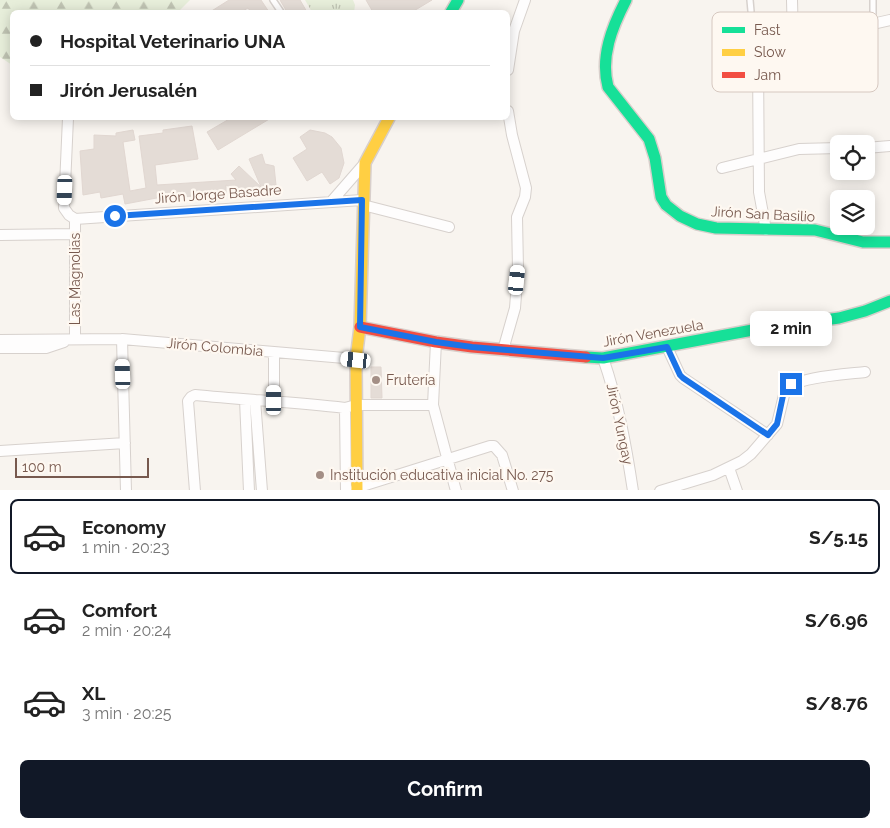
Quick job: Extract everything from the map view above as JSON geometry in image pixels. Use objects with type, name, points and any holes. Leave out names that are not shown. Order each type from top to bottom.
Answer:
[{"type":"street","points":[[510,57],[514,31],[526,0]]},
{"type":"street","name":"Jirón San Basilio","points":[[626,0],[620,10],[608,44],[604,78],[608,87],[650,140],[656,159],[662,200],[671,211],[702,226],[716,228],[815,230],[862,242],[890,242]]},
{"type":"street","points":[[758,92],[759,192],[766,230]]},
{"type":"street","points":[[68,120],[64,208],[69,215],[76,219]]},
{"type":"street","points":[[331,202],[365,163],[388,120]]},
{"type":"street","points":[[503,350],[515,308],[518,269],[517,217],[525,197],[526,188],[510,120]]},
{"type":"street","points":[[875,147],[890,146]]},
{"type":"street","points":[[722,168],[798,149],[830,148]]},
{"type":"street","points":[[365,163],[362,202],[360,327],[350,407],[353,489],[446,458],[494,446],[502,455],[513,490]]},
{"type":"street","name":"Jirón Jorge Basadre","points":[[76,219],[331,202],[362,202],[449,227]]},
{"type":"street","name":"Las Magnolias","points":[[74,339],[76,219]]},
{"type":"street","points":[[0,235],[75,234]]},
{"type":"street","name":"Jirón Venezuela","points":[[360,327],[436,342],[503,350],[603,358],[758,329],[840,318],[890,301]]},
{"type":"street","name":"Jirón Colombia","points":[[0,348],[46,348],[74,339]]},
{"type":"street","points":[[122,339],[126,490]]},
{"type":"street","name":"Jirón Colombia","points":[[0,340],[122,339],[356,360]]},
{"type":"street","points":[[436,342],[433,405],[456,490]]},
{"type":"street","points":[[667,347],[683,378],[768,435]]},
{"type":"street","points":[[274,352],[274,400]]},
{"type":"street","name":"Jirón Yungay","points":[[603,358],[625,436],[633,490]]},
{"type":"street","points":[[660,490],[713,475],[742,461],[751,454],[777,424],[786,387],[817,379],[865,372]]},
{"type":"street","points":[[195,490],[188,400],[195,395],[350,407],[433,405]]},
{"type":"street","points":[[249,490],[250,400]]},
{"type":"street","points":[[250,400],[262,490]]},
{"type":"street","points":[[0,451],[125,443]]},
{"type":"street","points":[[729,468],[737,490]]},
{"type":"lane","points":[[750,0],[751,11]]},
{"type":"green space","points":[[0,0],[190,0],[180,10],[10,10],[10,64],[0,57]]},
{"type":"green space","points":[[305,0],[353,0],[355,5],[354,10],[311,10]]},
{"type":"building","points":[[229,0],[261,0],[268,10],[250,10],[248,8],[244,10],[213,10]]},
{"type":"building","points":[[280,0],[300,0],[306,10],[286,10]]},
{"type":"building","points":[[366,0],[432,0],[415,10],[372,10]]},
{"type":"building","points":[[228,120],[268,120],[218,150],[207,132]]},
{"type":"building","points":[[192,126],[198,159],[155,165],[157,185],[236,180],[231,174],[239,166],[261,187],[253,192],[250,198],[226,185],[226,194],[162,197],[125,204],[123,194],[101,198],[100,192],[83,195],[80,151],[94,149],[94,135],[116,136],[116,133],[133,130],[135,140],[123,142],[130,191],[146,188],[139,136],[163,133],[163,130]]},
{"type":"building","points":[[310,130],[325,133],[332,137],[341,148],[344,163],[339,178],[330,184],[322,172],[307,181],[293,158],[307,149],[300,137]]},
{"type":"building","points":[[262,154],[265,164],[274,166],[276,185],[261,187],[249,159]]},
{"type":"building","name":"Frutería","points":[[371,367],[381,367],[382,398],[371,398]]},
{"type":"traffic: fast","points":[[452,10],[458,0]]},
{"type":"traffic: fast","points":[[626,0],[612,31],[606,53],[605,65],[608,87],[649,139],[655,158],[661,197],[666,205],[680,216],[697,224],[716,228],[815,230],[863,242],[890,242]]},
{"type":"traffic: fast","points":[[586,357],[603,358],[758,329],[839,318],[865,311],[890,301]]},
{"type":"traffic: slow","points":[[357,490],[356,359],[360,327],[365,163],[388,120]]},
{"type":"traffic: jam","points":[[360,327],[472,347],[586,357]]},
{"type":"place","name":"Frutería","points":[[376,380]]},
{"type":"place","name":"Institución educativa inicial No. 275","points":[[320,475]]},
{"type":"route","points":[[115,216],[362,200],[360,327],[472,347],[603,358],[667,347],[683,378],[768,435],[777,424],[784,391],[791,384]]}]
